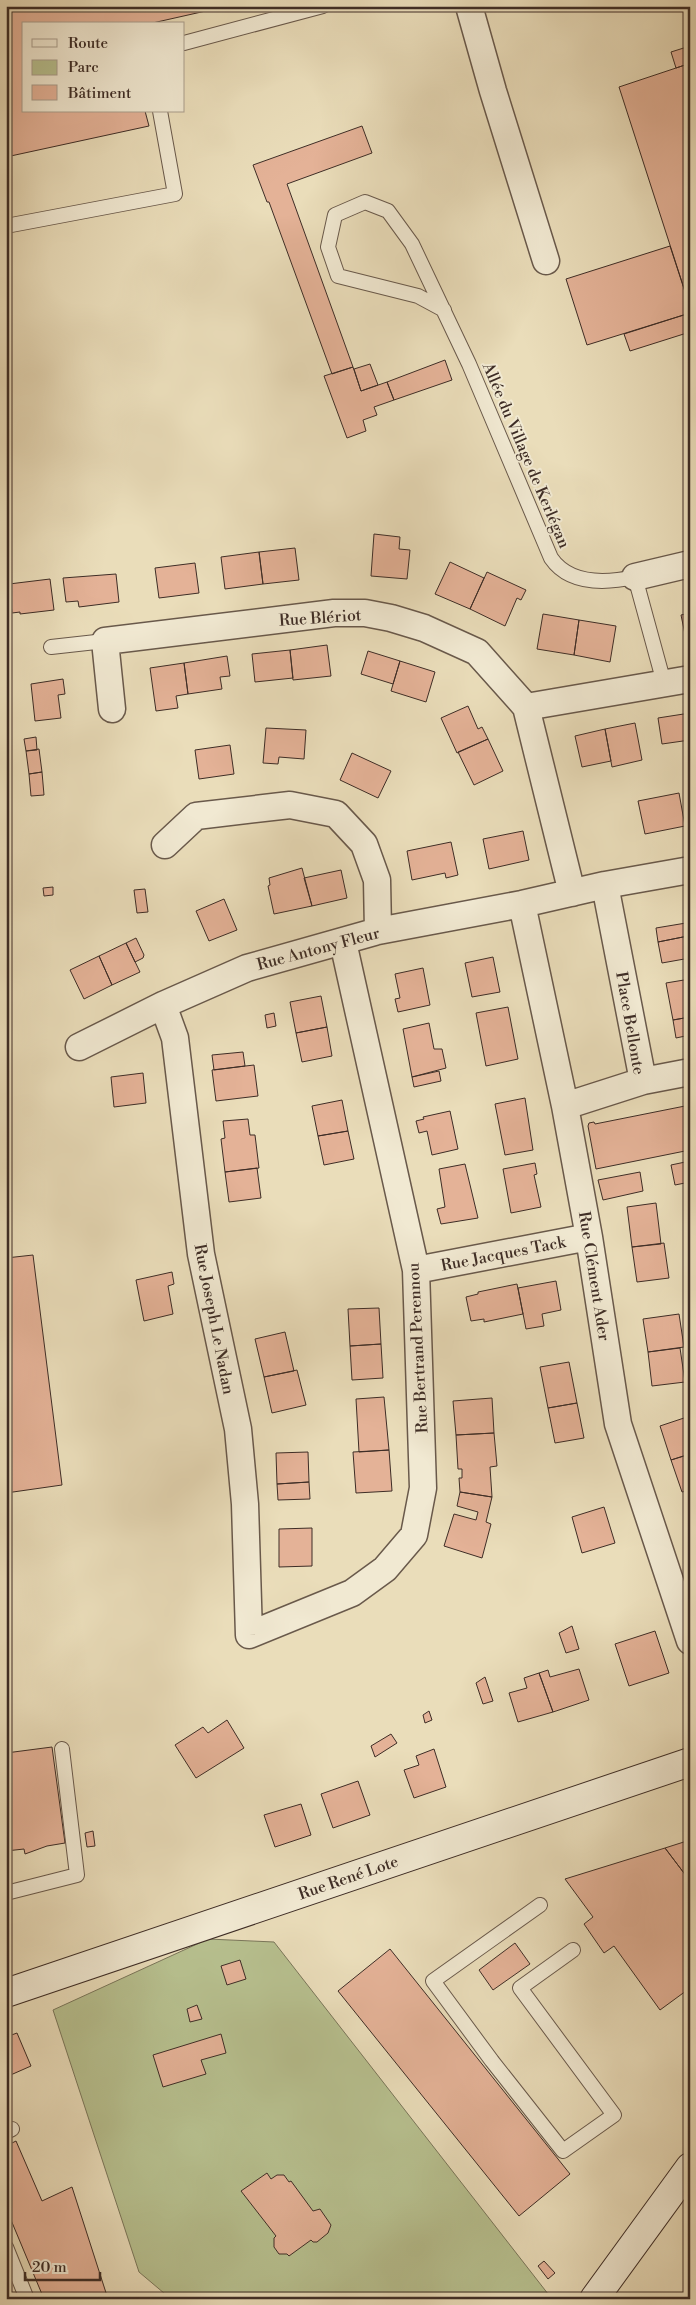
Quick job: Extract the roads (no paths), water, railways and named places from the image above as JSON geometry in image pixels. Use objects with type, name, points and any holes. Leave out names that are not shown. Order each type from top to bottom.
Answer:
[{"type":"main road","name":"Rue René Lote","points":[[6,1993],[690,1762]]},
{"type":"main road","points":[[594,2299],[687,2177]]},
{"type":"street","points":[[469,6],[493,92],[546,261]]},
{"type":"street","points":[[635,576],[690,564]]},
{"type":"street","name":"Rue Blériot","points":[[105,641],[334,613],[365,613],[391,618],[424,628],[477,652],[526,707]]},
{"type":"street","points":[[105,641],[112,709]]},
{"type":"street","points":[[572,893],[526,707],[690,679]]},
{"type":"street","points":[[165,845],[196,816],[290,805],[336,814],[364,844],[377,880],[378,931]]},
{"type":"street","name":"Rue Antony Fleur","points":[[79,1047],[163,1005],[247,968],[378,931],[522,904],[605,885],[690,870]]},
{"type":"street","name":"Place Bellonte","points":[[565,1106],[643,1081],[605,885]]},
{"type":"street","name":"Rue Clément Ader","points":[[522,904],[565,1106],[589,1237],[618,1424],[690,1641]]},
{"type":"street","name":"Rue Bertrand Perennou","points":[[249,1634],[352,1593],[385,1569],[414,1535],[422,1488],[416,1270],[343,942]]},
{"type":"street","name":"Rue Joseph Le Nadan","points":[[163,1005],[175,1038],[201,1254],[238,1429],[246,1504],[249,1634]]},
{"type":"street","points":[[643,1081],[690,1072]]},
{"type":"street","name":"Rue Jacques Tack","points":[[416,1270],[589,1237]]},
{"type":"lane","points":[[185,43],[323,6]]},
{"type":"lane","points":[[6,226],[175,194],[160,112]]},
{"type":"lane","name":"Allée du Village de Kerlégan","points":[[444,310],[418,296],[338,276],[328,247],[335,215],[365,202],[388,211],[412,244],[444,310],[473,372],[551,558],[556,565],[580,578],[610,582],[635,576]]},
{"type":"lane","points":[[635,576],[664,683]]},
{"type":"lane","points":[[51,647],[105,641]]},
{"type":"lane","points":[[6,1893],[77,1875],[62,1749]]},
{"type":"lane","points":[[540,1905],[433,1981],[492,2061],[563,2151],[614,2115],[520,1988],[573,1950]]},
{"type":"lane","points":[[6,2246],[27,2299]]}]
